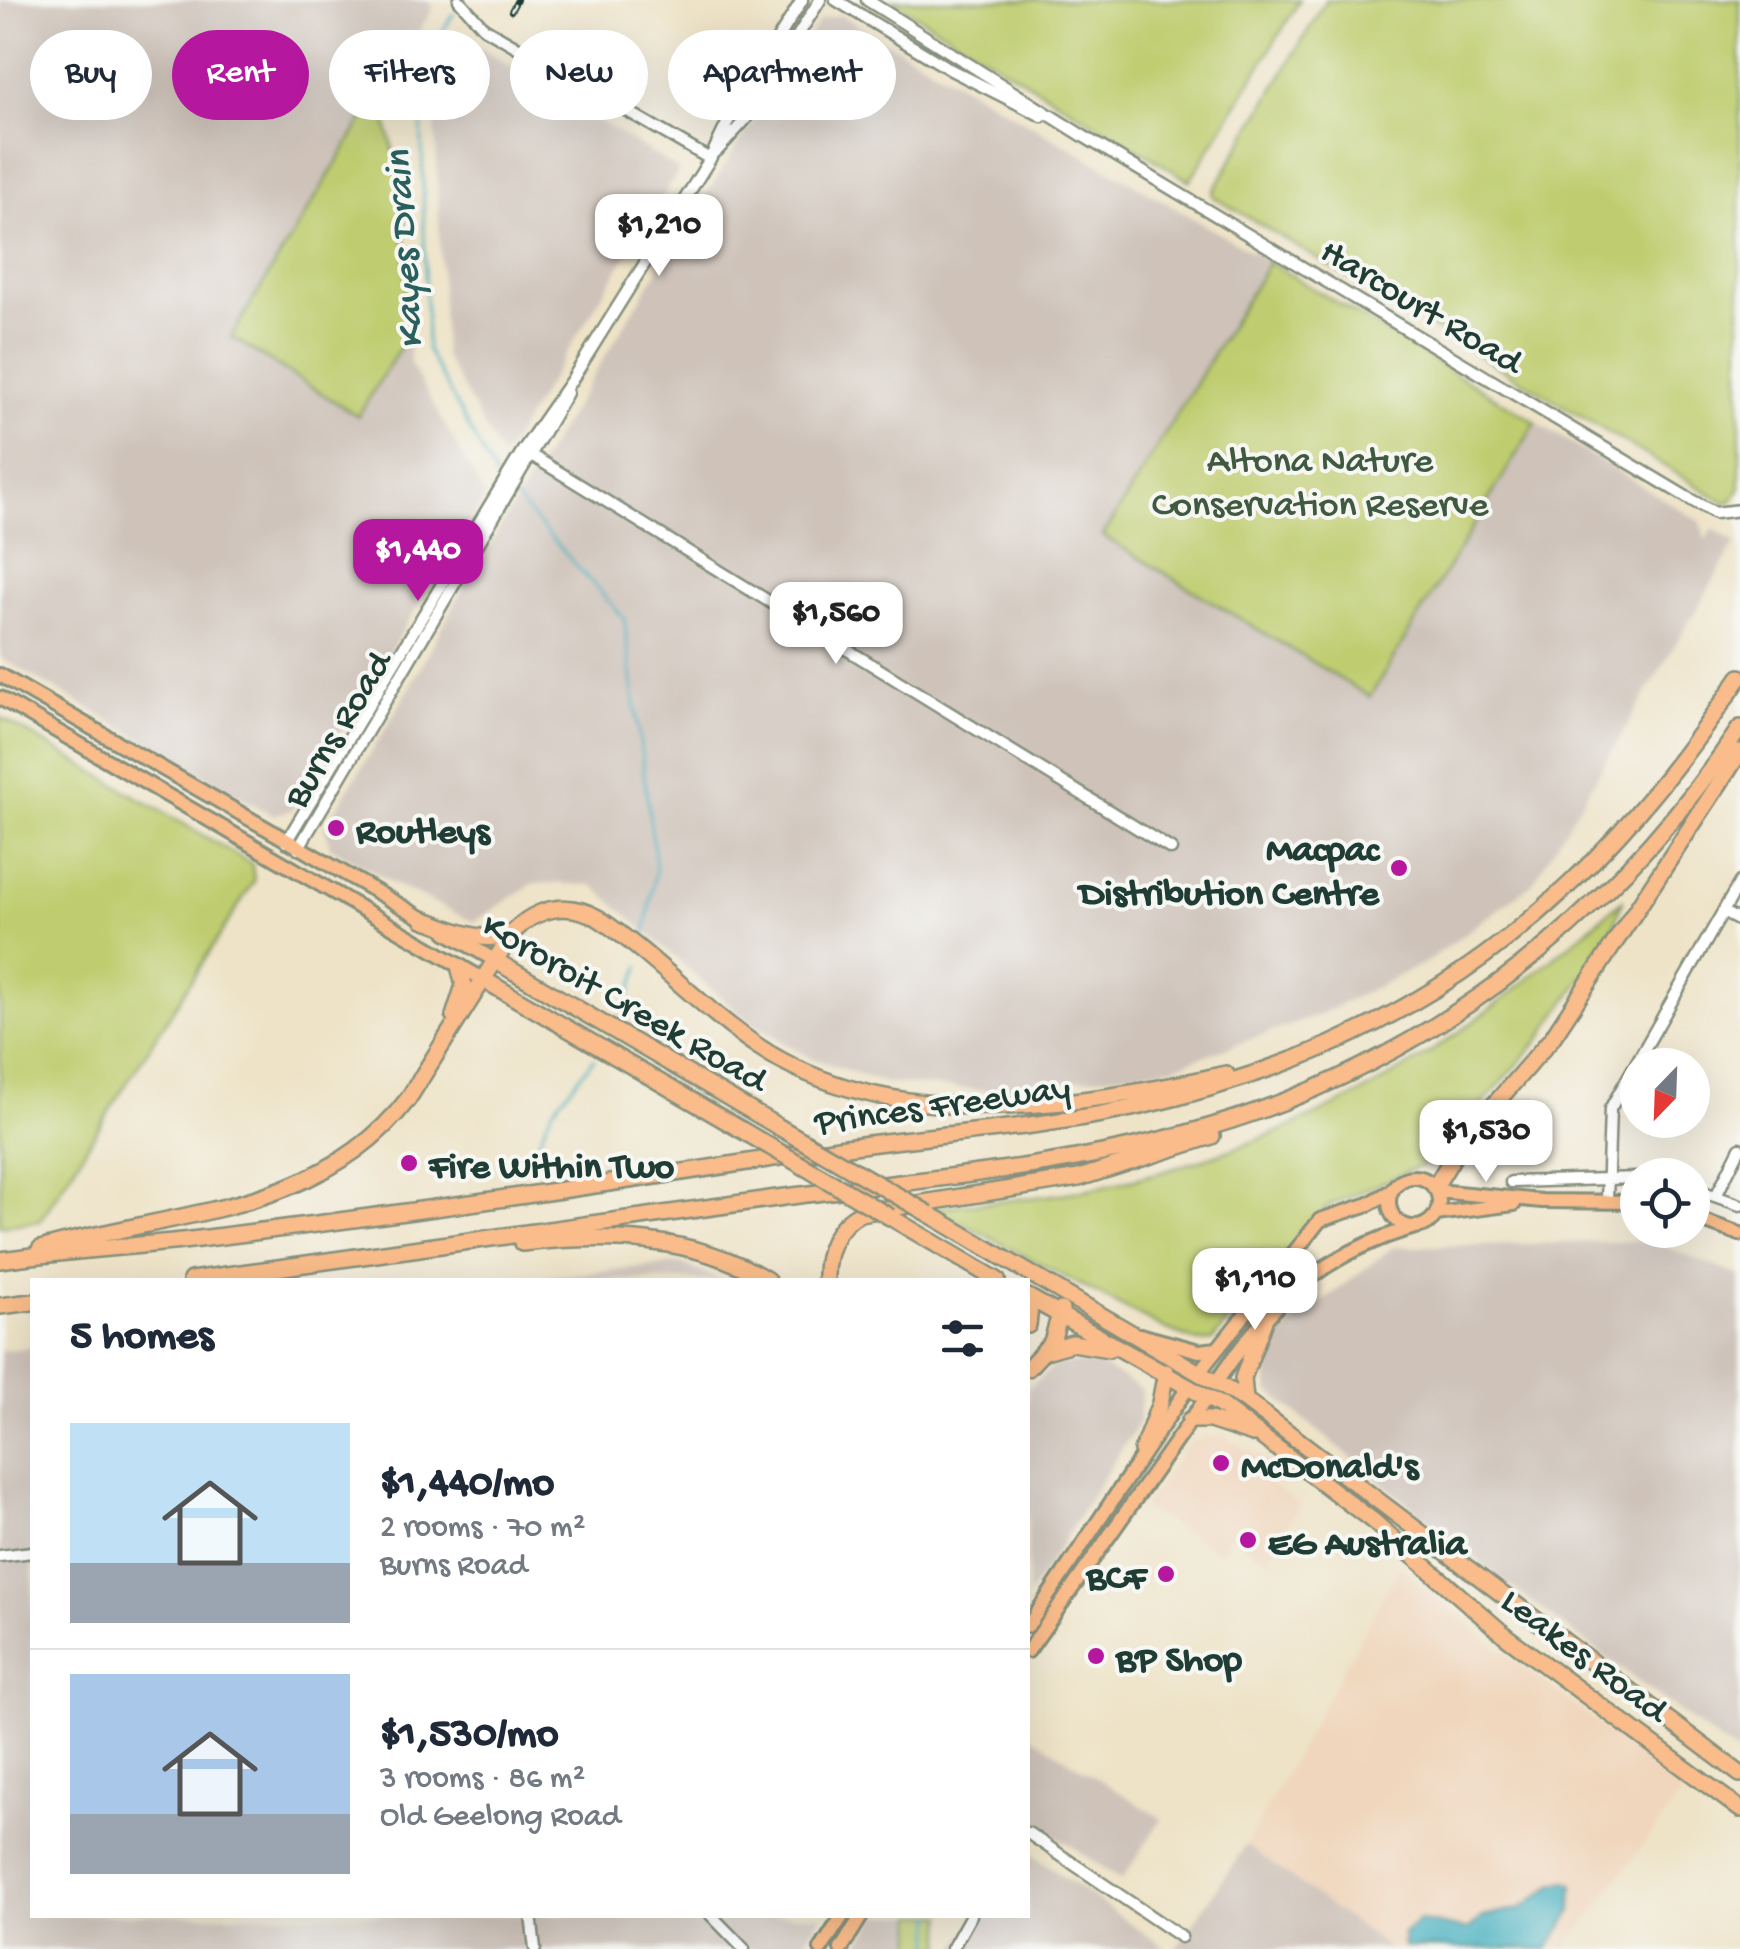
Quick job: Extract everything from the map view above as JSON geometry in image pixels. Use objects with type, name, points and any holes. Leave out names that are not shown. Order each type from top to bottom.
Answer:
[{"type":"highway","name":"Princes Freeway","points":[[6,1259],[210,1237],[1118,1110],[1204,1090],[1312,1052],[1394,1014],[1452,979],[1560,896],[1655,797],[1740,677]]},
{"type":"highway","name":"Princes Freeway","points":[[207,1278],[1098,1154],[1229,1122],[1377,1060],[1472,1003],[1580,918],[1664,831],[1740,728]]},
{"type":"highway","points":[[1436,1189],[1462,1142],[1552,1038],[1740,752]]},
{"type":"highway","points":[[6,1259],[71,1240],[231,1206],[320,1174],[394,1118],[443,1048],[514,932],[530,917],[552,909],[588,912],[762,1049],[815,1077],[896,1101],[976,1106],[1122,1092],[1203,1079],[1312,1052]]},
{"type":"highway","points":[[423,919],[478,936],[501,938],[514,932]]},
{"type":"highway","name":"Kororoit Creek Road","points":[[496,961],[1218,1382]]},
{"type":"highway","points":[[443,1048],[464,985],[459,966]]},
{"type":"highway","name":"Kororoit Creek Road","points":[[486,981],[994,1278]]},
{"type":"highway","points":[[826,1278],[834,1240],[860,1213],[1062,1181],[1124,1166],[1248,1121],[1377,1060]]},
{"type":"highway","points":[[211,1278],[533,1242],[626,1239],[694,1248],[762,1278]]},
{"type":"highway","points":[[1024,1271],[1055,1299],[1061,1316],[1046,1350],[1030,1366]]},
{"type":"highway","points":[[1030,1299],[1207,1397],[1218,1382]]},
{"type":"highway","points":[[0,1306],[30,1302]]},
{"type":"highway","points":[[1245,1400],[1243,1378],[1264,1321]]},
{"type":"highway","points":[[1046,1350],[1078,1343],[1132,1355]]},
{"type":"highway","points":[[1189,1386],[1200,1371]]},
{"type":"highway","points":[[1142,1451],[1166,1372]]},
{"type":"highway","name":"Leakes Road","points":[[1218,1382],[1740,1774]]},
{"type":"highway","name":"Leakes Road","points":[[1207,1397],[1373,1521],[1508,1637],[1740,1808]]},
{"type":"highway","points":[[1190,1420],[1210,1420],[1266,1438]]},
{"type":"main road","name":"Kororoit Creek Road","points":[[0,675],[496,961]]},
{"type":"main road","points":[[14,707],[24,690]]},
{"type":"main road","name":"Kororoit Creek Road","points":[[0,698],[486,981]]},
{"type":"main road","points":[[281,862],[292,845]]},
{"type":"main road","points":[[1200,1371],[1320,1220],[1370,1204],[1410,1176],[1426,1179],[1436,1189],[1542,1201],[1620,1201]]},
{"type":"main road","points":[[1436,1189],[1436,1214]]},
{"type":"main road","points":[[1390,1192],[1393,1216],[1415,1227]]},
{"type":"main road","points":[[1218,1382],[1264,1321],[1325,1264],[1358,1245],[1415,1227],[1436,1214],[1542,1201]]},
{"type":"main road","points":[[1710,1223],[1740,1234]]},
{"type":"main road","points":[[1137,1334],[1199,1351],[1216,1349]]},
{"type":"main road","points":[[1030,1623],[1189,1386]]},
{"type":"main road","points":[[1030,1648],[1207,1397]]},
{"type":"main road","points":[[821,1949],[841,1918]]},
{"type":"main road","points":[[840,1949],[860,1918]]},
{"type":"street","points":[[459,0],[484,28],[710,159]]},
{"type":"street","name":"Burns Road","points":[[292,845],[321,784],[710,159],[732,113],[802,0]]},
{"type":"street","name":"Burns Road","points":[[710,159],[745,120],[820,0]]},
{"type":"street","name":"Harcourt Road","points":[[836,0],[951,70],[1083,136]]},
{"type":"street","name":"Harcourt Road","points":[[866,0],[1083,136],[1693,501],[1715,513],[1737,512]]},
{"type":"street","points":[[527,453],[1171,849]]},
{"type":"street","name":"Burns Road","points":[[292,845],[330,796],[422,627]]},
{"type":"street","points":[[321,784],[330,796]]},
{"type":"street","points":[[1607,1201],[1610,1110],[1740,882]]},
{"type":"street","points":[[1723,912],[1740,921]]},
{"type":"street","points":[[1716,1196],[1740,1148]]},
{"type":"street","points":[[1512,1182],[1620,1178]]},
{"type":"street","points":[[1710,1194],[1740,1206]]},
{"type":"street","points":[[0,1556],[30,1552]]},
{"type":"street","points":[[1030,1834],[1181,1937]]},
{"type":"street","points":[[532,1918],[535,1949]]},
{"type":"street","points":[[714,1918],[744,1949]]},
{"type":"street","points":[[952,1949],[969,1918]]},
{"type":"shaded area","points":[[0,0],[427,0],[433,8],[419,30],[329,30],[329,120],[364,120],[231,337],[358,416],[409,333],[410,363],[485,497],[292,810],[272,815],[0,657]]},
{"type":"shaded area","points":[[840,15],[866,30],[813,30],[820,20]]},
{"type":"shaded area","points":[[896,47],[1269,262],[1104,536],[1369,697],[1536,422],[1701,522],[1705,540],[1713,529],[1736,543],[1532,884],[1425,963],[1319,1015],[1172,1067],[994,1091],[886,1083],[811,1058],[748,1021],[593,885],[534,883],[474,922],[398,886],[330,847],[325,827],[397,710],[464,587],[674,244],[755,120],[896,120]]},
{"type":"shaded area","points":[[490,54],[510,66],[510,120],[597,120],[679,170],[502,458],[444,355],[435,120],[490,120]]},
{"type":"shaded area","points":[[1620,1242],[1620,1248],[1669,1248],[1740,1276],[1740,1757],[1502,1580],[1269,1391],[1263,1348],[1393,1247]]},
{"type":"shaded area","points":[[682,1263],[714,1278],[536,1278]]},
{"type":"shaded area","points":[[30,1347],[30,1918],[820,1918],[800,1949],[0,1949],[0,1351]]},
{"type":"shaded area","points":[[1096,1362],[1142,1390],[1139,1422],[1030,1593],[1030,1386],[1057,1364]]},
{"type":"shaded area","points":[[1226,1437],[1272,1464],[1264,1479],[1300,1504],[1268,1560],[1230,1536],[1220,1552],[1143,1507],[1189,1443]]},
{"type":"shaded area","points":[[1400,1566],[1485,1638],[1685,1789],[1565,1949],[1389,1949],[1246,1845]]},
{"type":"shaded area","points":[[1030,1735],[1162,1819],[1121,1880],[1030,1818]]},
{"type":"shaded area","points":[[1246,1845],[1389,1949],[1176,1949]]},
{"type":"shaded area","points":[[1030,1853],[1167,1949],[955,1949],[976,1918],[1030,1918]]},
{"type":"shaded area","points":[[876,1918],[915,1918],[913,1949],[856,1949]]},
{"type":"green space","points":[[891,0],[1300,0],[1190,181]]},
{"type":"green space","points":[[1326,0],[1740,0],[1740,487],[1732,501],[1726,503],[1214,197],[1213,192]]},
{"type":"green space","points":[[363,120],[386,120],[403,189],[409,333],[358,416],[231,337]]},
{"type":"green space","name":"Altona Nature Conservation Reserve","points":[[1269,262],[1536,422],[1370,697],[1103,536]]},
{"type":"green space","points":[[0,717],[252,864],[254,881],[40,1221],[0,1226]]},
{"type":"green space","points":[[1622,901],[1610,937],[1540,1039],[1432,1161],[1328,1206],[1212,1341],[1198,1342],[1167,1330],[933,1208],[1047,1196],[1123,1182],[1198,1161],[1309,1119],[1378,1084],[1443,1044]]},
{"type":"green space","points":[[915,1918],[944,1918],[942,1949],[913,1949]]},
{"type":"water","points":[[1555,1884],[1573,1884],[1572,1911],[1548,1949],[1404,1947],[1403,1934],[1419,1920],[1468,1930],[1482,1917],[1520,1909]]},
{"type":"waterway","name":"Kayes Drain","points":[[454,13],[420,67],[427,350],[496,478]]},
{"type":"waterway","name":"Kayes Drain","points":[[513,496],[624,618],[656,867],[644,942]]},
{"type":"waterway","name":"Kayes Drain","points":[[622,1014],[640,966]]},
{"type":"waterway","name":"Kayes Drain","points":[[533,1154],[552,1110],[594,1059]]},
{"type":"waterway","name":"Kayes Drain","points":[[931,1949],[934,1918]]},
{"type":"railway","points":[[511,11],[517,0]]},
{"type":"place","name":"Routleys","points":[[336,828]]},
{"type":"place","name":"Macpac Distribution Centre","points":[[1399,868]]},
{"type":"place","name":"Fire Within Two","points":[[409,1163]]},
{"type":"place","name":"McDonald's","points":[[1221,1463]]},
{"type":"place","name":"EG Australia","points":[[1248,1540]]},
{"type":"place","name":"BCF","points":[[1166,1574]]},
{"type":"place","name":"BP Shop","points":[[1096,1656]]}]
